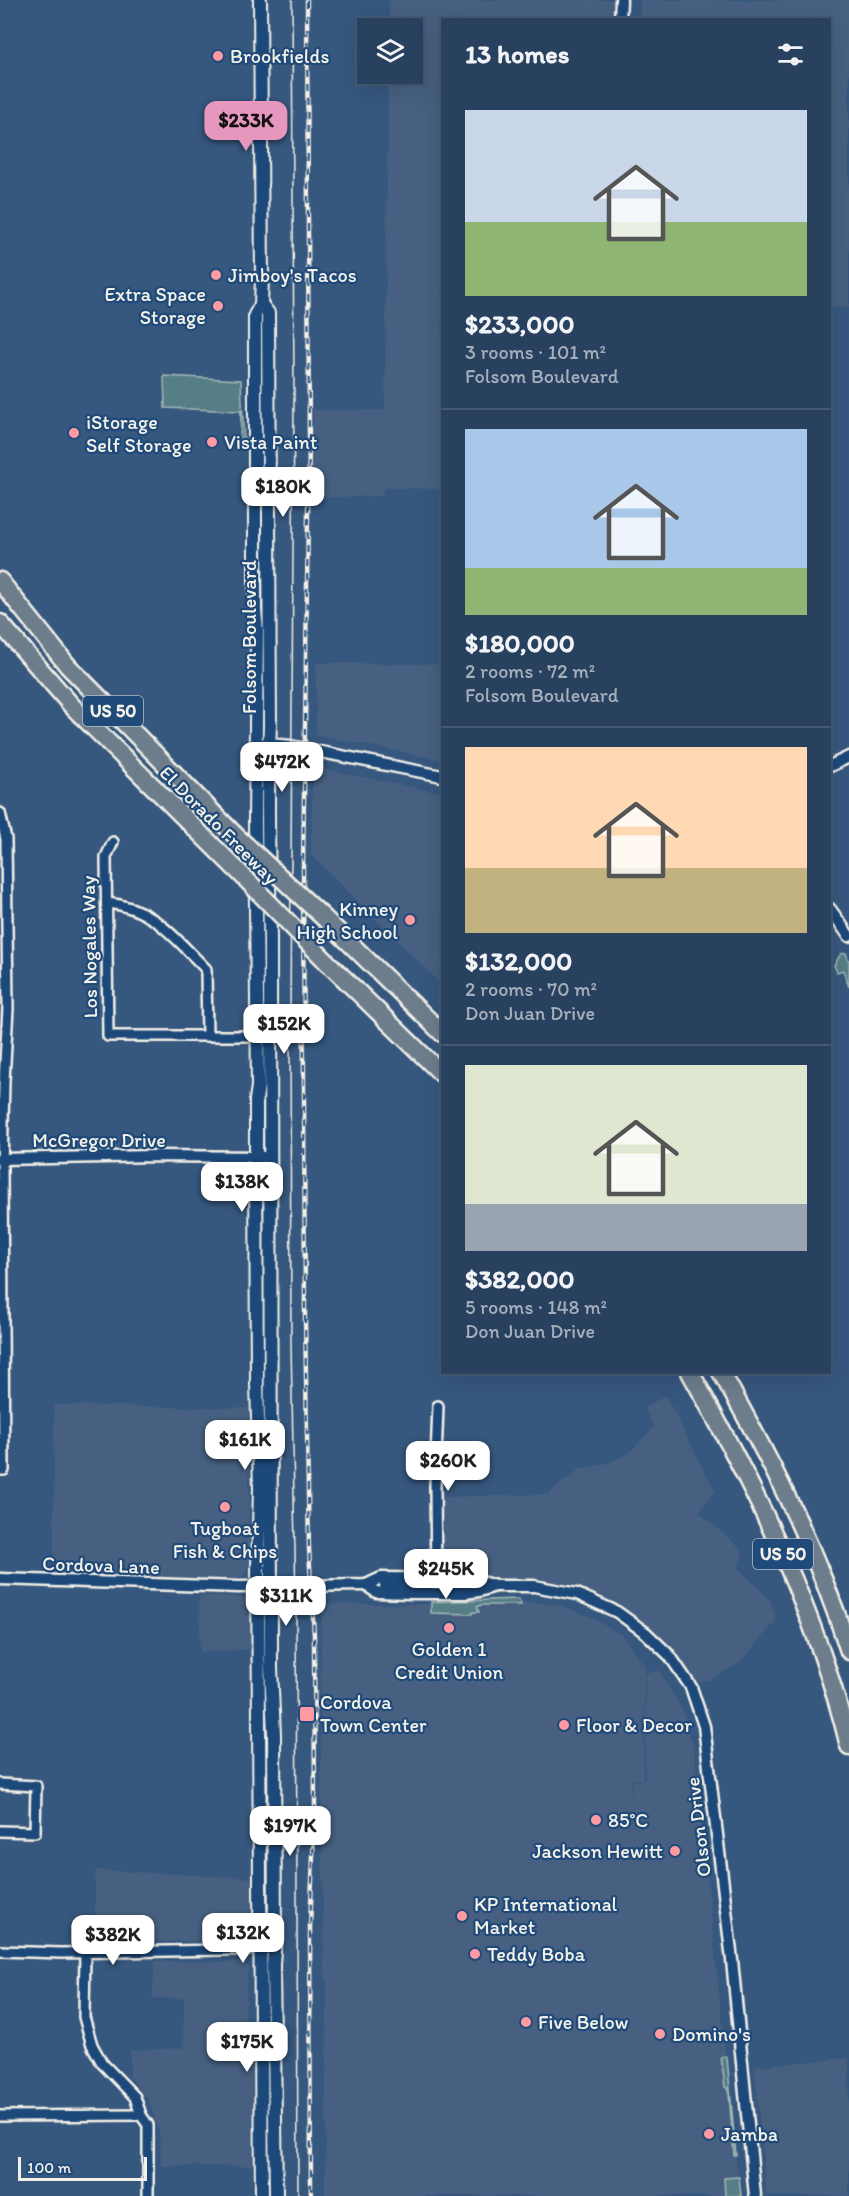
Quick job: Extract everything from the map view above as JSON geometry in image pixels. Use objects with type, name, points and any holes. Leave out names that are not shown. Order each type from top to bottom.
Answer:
[{"type":"highway","name":"El Dorado Freeway","points":[[0,581],[68,666],[233,832],[441,1032]]},
{"type":"highway","name":"El Dorado Freeway","points":[[0,623],[72,706],[441,1073]]},
{"type":"highway","name":"US 50","points":[[691,1374],[737,1456],[778,1542],[814,1630],[849,1746]]},
{"type":"highway","name":"US 50","points":[[722,1374],[762,1445],[805,1534],[849,1651]]},
{"type":"main road","name":"Folsom Boulevard","points":[[260,0],[261,304],[255,315],[254,454],[261,460],[258,473],[255,610],[262,743]]},
{"type":"main road","name":"Folsom Boulevard","points":[[261,304],[268,313],[268,507],[262,743],[263,1036],[255,1157],[260,1489],[258,1520],[259,1759],[276,2196]]},
{"type":"main road","points":[[258,473],[261,495],[268,507]]},
{"type":"main road","name":"Folsom Boulevard","points":[[262,2196],[267,1950],[274,1854],[271,1668],[272,1431],[269,1157],[271,1089],[263,1036]]},
{"type":"main road","points":[[257,1383],[264,1388],[266,1420],[272,1431]]},
{"type":"main road","points":[[259,1759],[268,1773],[268,1847],[274,1854]]},
{"type":"street","points":[[620,18],[621,0]]},
{"type":"street","points":[[262,743],[441,776]]},
{"type":"street","points":[[831,766],[849,757]]},
{"type":"street","points":[[0,813],[6,833],[1,1159],[4,1470],[0,1470]]},
{"type":"street","name":"Los Nogales Way","points":[[113,842],[106,856],[108,1036],[263,1036]]},
{"type":"street","points":[[107,903],[121,904],[145,913],[206,969],[207,1036]]},
{"type":"street","points":[[831,910],[849,936]]},
{"type":"street","name":"McGregor Drive","points":[[1,1159],[135,1156],[269,1157]]},
{"type":"street","points":[[436,1578],[435,1485],[438,1406]]},
{"type":"street","name":"Olson Drive","points":[[272,1585],[366,1585],[381,1578],[436,1578],[471,1579],[495,1586],[534,1586],[577,1594],[617,1612],[646,1633],[670,1656],[691,1687],[704,1726],[729,1936],[755,2196]]},
{"type":"street","points":[[436,1578],[445,1585],[472,1587],[479,1592]]},
{"type":"street","points":[[366,1585],[376,1592],[386,1585],[423,1585],[436,1578]]},
{"type":"street","name":"Cordova Lane","points":[[0,1580],[189,1586],[272,1585]]},
{"type":"street","name":"Olson Drive","points":[[376,1592],[465,1593],[479,1592],[495,1586]]},
{"type":"street","points":[[0,1784],[36,1786],[35,1832],[0,1831]]},
{"type":"street","points":[[0,1951],[85,1953],[267,1950]]},
{"type":"street","points":[[85,1953],[84,2017],[90,2038],[102,2063],[135,2097],[141,2115],[148,2125],[148,2196]]},
{"type":"street","points":[[0,2116],[141,2115]]},
{"type":"shaded area","points":[[389,0],[614,0],[614,18],[441,18],[441,489],[384,488],[382,496],[311,498],[313,410],[385,410],[388,84],[423,84],[423,18],[389,18]]},
{"type":"shaded area","points":[[640,0],[849,0],[849,308],[831,307],[831,18],[640,18]]},
{"type":"shaded area","points":[[316,663],[441,664],[441,760],[316,735]]},
{"type":"shaded area","name":"Kinney High School","points":[[313,767],[441,793],[441,984],[311,855]]},
{"type":"shaded area","points":[[665,1395],[715,1491],[699,1512],[742,1550],[738,1568],[771,1601],[776,1621],[740,1663],[709,1680],[693,1683],[688,1672],[663,1641],[639,1620],[606,1600],[573,1586],[454,1574],[449,1572],[444,1562],[443,1497],[548,1494],[580,1469],[607,1463],[629,1453],[654,1427],[644,1408]]},
{"type":"shaded area","points":[[54,1405],[249,1408],[249,1564],[245,1575],[236,1579],[54,1574]]},
{"type":"shaded area","points":[[199,1595],[248,1598],[253,1604],[255,1649],[200,1652]]},
{"type":"shaded area","points":[[518,1601],[560,1605],[591,1617],[622,1635],[645,1666],[643,1779],[631,1780],[632,1834],[632,1781],[645,1780],[646,1673],[659,1670],[682,1710],[694,1749],[740,2196],[325,2196],[327,1988],[324,1967],[320,1691],[322,1604]]},
{"type":"shaded area","points":[[95,1870],[255,1878],[255,1932],[246,1941],[95,1942]]},
{"type":"shaded area","points":[[155,1961],[242,1962],[250,1968],[247,1974],[245,2027],[252,2052],[253,2166],[161,2166],[160,2136],[153,2113],[147,2098],[130,2077],[130,2050],[183,2048],[184,1998],[152,1998]]},
{"type":"shaded area","points":[[849,2058],[849,2196],[767,2196],[754,2066]]},
{"type":"green space","points":[[164,376],[241,380],[244,445],[240,444],[241,411],[165,408]]},
{"type":"green space","points":[[846,953],[849,961],[849,987],[843,970],[837,972],[834,965],[841,954]]},
{"type":"green space","points":[[519,1599],[521,1605],[481,1605],[477,1607],[479,1612],[472,1614],[431,1613],[431,1602]]},
{"type":"green space","points":[[721,2057],[727,2057],[736,2155],[734,2155],[729,2094],[725,2087]]},
{"type":"green space","points":[[739,2177],[741,2196],[725,2196],[724,2178]]},
{"type":"tram line","points":[[292,0],[294,394],[290,1017],[291,1344],[296,1601],[298,2196]]},
{"type":"railway","points":[[307,0],[309,444],[303,867],[305,1319],[309,1549],[314,1636],[315,1808],[310,1927],[311,2196]]},
{"type":"place","name":"Brookfields","points":[[218,56]]},
{"type":"place","name":"Jimboy's Tacos","points":[[216,275]]},
{"type":"place","name":"Extra Space Storage","points":[[218,306]]},
{"type":"place","name":"iStorage Self Storage","points":[[74,433]]},
{"type":"place","name":"Vista Paint","points":[[212,442]]},
{"type":"place","name":"Kinney High School","points":[[410,920]]},
{"type":"place","name":"Tugboat Fish & Chips","points":[[225,1507]]},
{"type":"place","name":"Golden 1 Credit Union","points":[[449,1628]]},
{"type":"place","name":"Cordova Town Center","points":[[307,1714]]},
{"type":"place","name":"Floor & Decor","points":[[564,1725]]},
{"type":"place","name":"85°C","points":[[596,1820]]},
{"type":"place","name":"Jackson Hewitt","points":[[675,1851]]},
{"type":"place","name":"KP International Market","points":[[462,1916]]},
{"type":"place","name":"Teddy Boba","points":[[475,1954]]},
{"type":"place","name":"Five Below","points":[[526,2022]]},
{"type":"place","name":"Domino's","points":[[660,2034]]},
{"type":"place","name":"Jamba","points":[[709,2134]]}]
